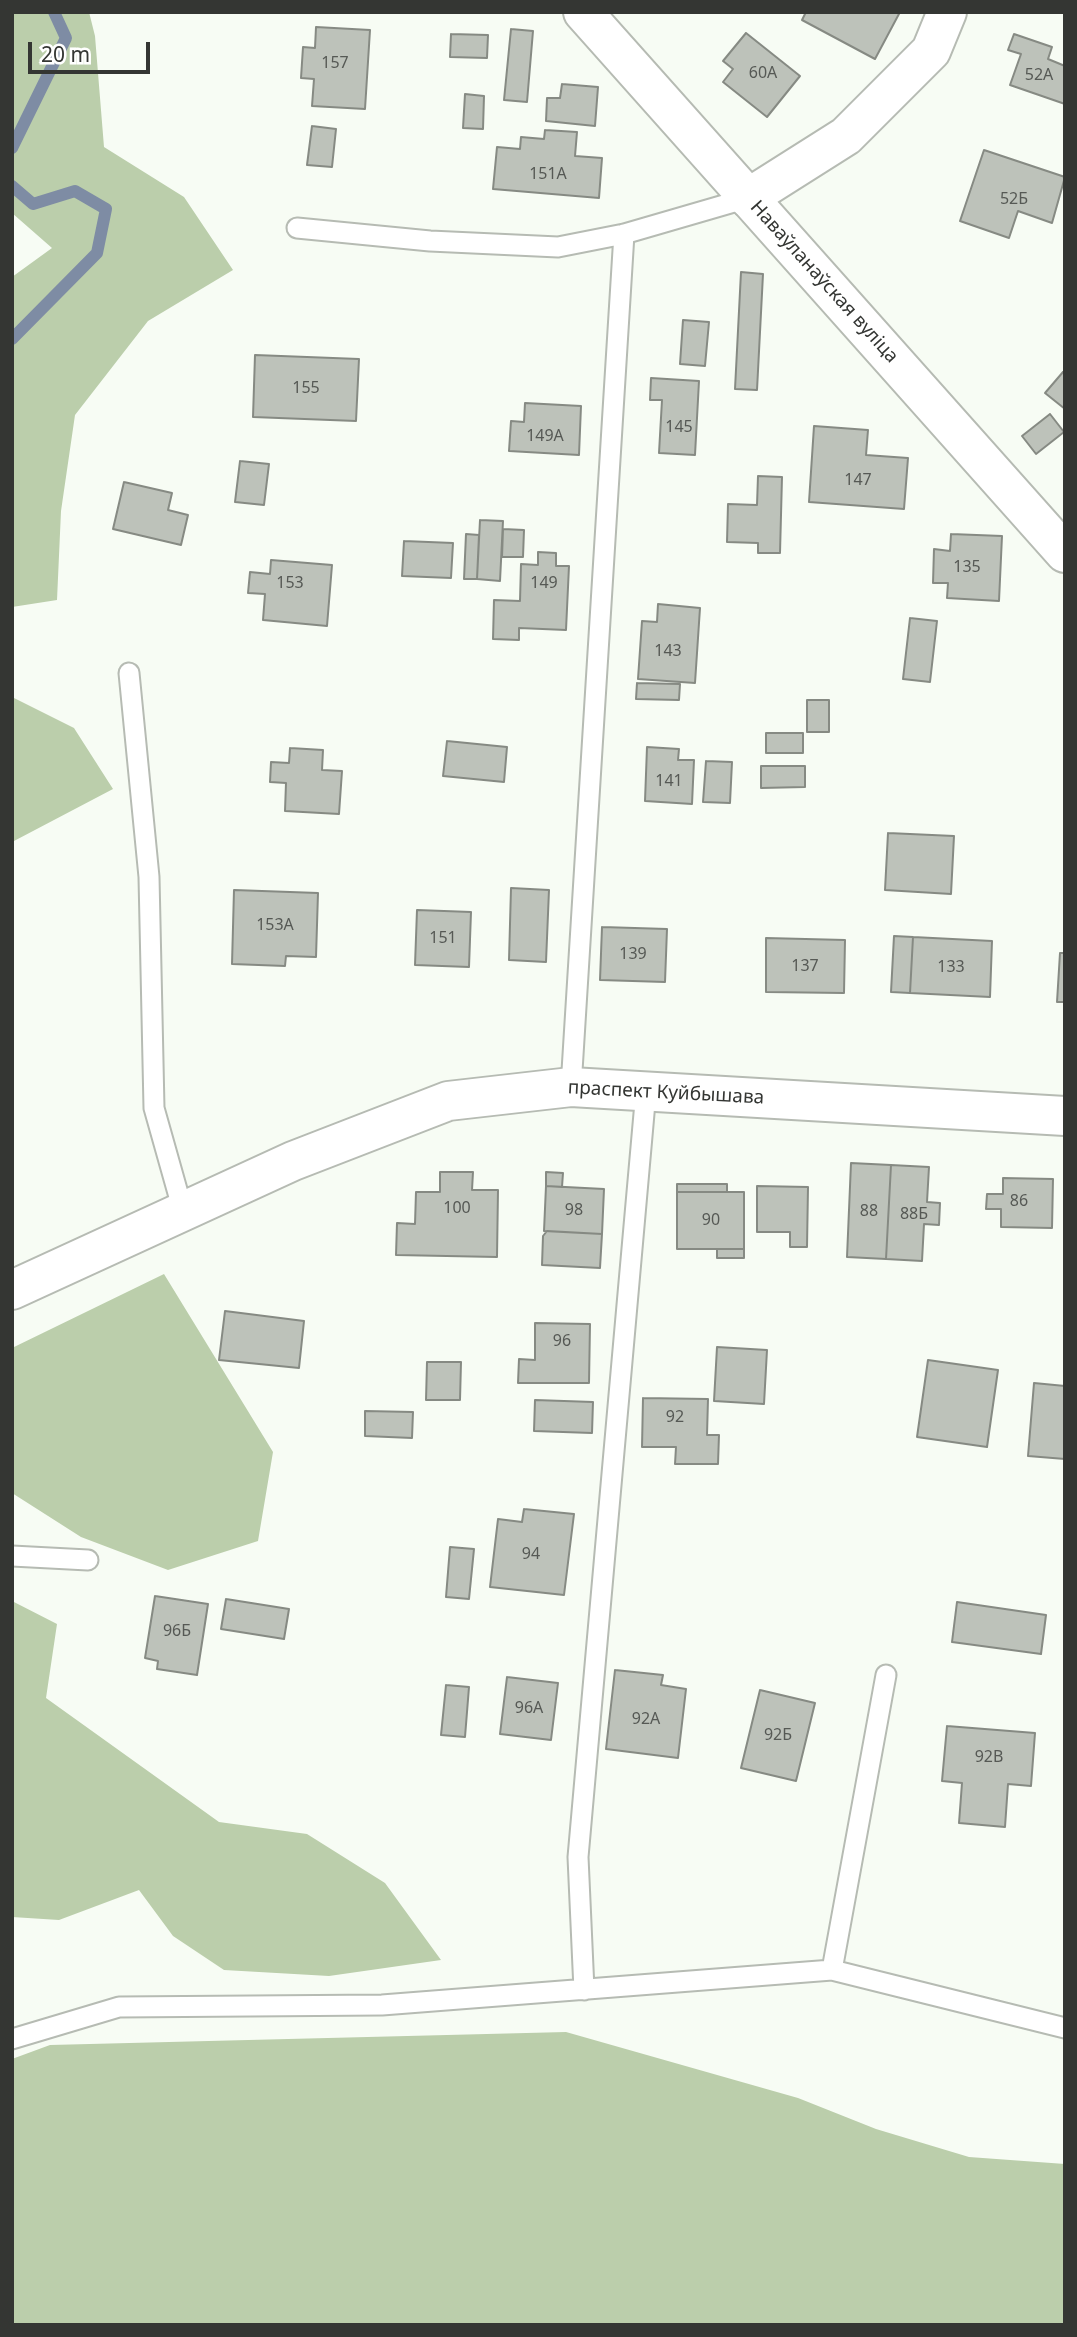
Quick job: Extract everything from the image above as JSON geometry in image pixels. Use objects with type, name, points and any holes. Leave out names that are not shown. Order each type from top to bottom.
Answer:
[{"type":"street","name":"Наваўланаўская вуліца","points":[[583,12],[1065,553]]},
{"type":"street","points":[[748,198],[846,136],[931,51],[947,12]]},
{"type":"street","name":"праспект Куйбышава","points":[[12,1290],[293,1161],[448,1101],[571,1087],[1065,1116]]},
{"type":"lane","points":[[297,228],[430,241],[558,247],[624,234],[748,198]]},
{"type":"lane","points":[[571,1087],[624,234]]},
{"type":"lane","points":[[129,673],[149,877],[154,1108],[183,1211]]},
{"type":"lane","points":[[584,1990],[578,1857],[646,1091]]},
{"type":"lane","points":[[12,1556],[88,1560]]},
{"type":"lane","points":[[832,1970],[886,1675]]},
{"type":"lane","points":[[12,2039],[119,2007],[382,2005],[832,1970],[1065,2028]]},
{"type":"green space","points":[[12,12],[89,12],[95,36],[104,147],[184,197],[233,270],[148,321],[75,415],[61,511],[57,600],[12,607],[12,277],[52,248],[12,213]]},
{"type":"green space","points":[[12,697],[74,728],[113,789],[14,841]]},
{"type":"green space","points":[[164,1274],[273,1452],[258,1541],[168,1570],[81,1537],[12,1493],[12,1348]]},
{"type":"green space","points":[[12,1601],[57,1624],[46,1698],[219,1822],[307,1834],[385,1883],[441,1960],[329,1976],[224,1970],[173,1936],[139,1890],[59,1920],[12,1917]]},
{"type":"green space","points":[[566,2032],[798,2098],[876,2129],[969,2157],[1065,2164],[1065,2325],[12,2325],[12,2059],[50,2045]]},
{"type":"building","points":[[806,12],[900,12],[875,59],[802,20]]},
{"type":"building","points":[[316,27],[370,30],[365,109],[312,106],[314,79],[301,78],[303,47],[315,48]]},
{"type":"building","points":[[511,29],[533,31],[527,102],[504,100]]},
{"type":"building","points":[[746,33],[800,76],[767,117],[723,82],[733,69],[723,61]]},
{"type":"building","points":[[451,34],[488,35],[487,58],[450,57]]},
{"type":"building","points":[[1014,34],[1052,47],[1048,59],[1065,66],[1065,104],[1010,85],[1021,54],[1008,50]]},
{"type":"building","points":[[562,84],[598,87],[595,126],[546,121],[547,98],[560,98]]},
{"type":"building","points":[[465,94],[484,96],[483,129],[463,128]]},
{"type":"building","points":[[312,126],[336,129],[332,167],[307,165]]},
{"type":"building","points":[[545,130],[577,132],[575,156],[602,158],[599,198],[493,189],[497,147],[520,149],[521,137],[544,139]]},
{"type":"building","points":[[984,150],[1065,177],[1052,223],[1018,211],[1009,238],[960,221]]},
{"type":"building","points":[[741,272],[763,274],[757,390],[735,389]]},
{"type":"building","points":[[683,320],[709,322],[705,366],[680,364]]},
{"type":"building","points":[[255,355],[359,359],[356,421],[253,417]]},
{"type":"building","points":[[1063,372],[1065,374],[1065,409],[1045,393]]},
{"type":"building","points":[[651,378],[699,381],[695,455],[659,453],[662,400],[650,400]]},
{"type":"building","points":[[525,403],[581,406],[579,455],[509,451],[511,421],[524,422]]},
{"type":"building","points":[[1050,414],[1064,432],[1036,454],[1022,436]]},
{"type":"building","points":[[814,426],[868,430],[866,455],[908,458],[904,509],[809,502]]},
{"type":"building","points":[[240,461],[269,464],[264,505],[235,502]]},
{"type":"building","points":[[758,476],[782,477],[780,553],[758,553],[758,543],[727,542],[728,504],[757,505]]},
{"type":"building","points":[[124,482],[172,493],[168,510],[188,515],[181,545],[113,529]]},
{"type":"building","points":[[480,520],[503,521],[500,581],[477,579]]},
{"type":"building","points":[[503,529],[524,530],[523,557],[502,557]]},
{"type":"building","points":[[466,534],[479,535],[477,579],[464,579]]},
{"type":"building","points":[[951,534],[1002,536],[999,601],[947,598],[948,583],[933,583],[934,549],[950,551]]},
{"type":"building","points":[[404,541],[453,543],[451,578],[402,576]]},
{"type":"building","points":[[538,552],[556,553],[556,566],[569,566],[566,630],[519,628],[519,640],[493,639],[494,600],[520,601],[521,564],[538,565]]},
{"type":"building","points":[[271,560],[332,565],[327,626],[263,620],[265,594],[248,593],[250,572],[270,574]]},
{"type":"building","points":[[658,604],[700,608],[695,683],[638,679],[642,621],[657,622]]},
{"type":"building","points":[[910,618],[937,621],[930,682],[903,679]]},
{"type":"building","points":[[637,683],[680,684],[679,700],[636,699]]},
{"type":"building","points":[[807,700],[829,700],[829,732],[807,732]]},
{"type":"building","points":[[766,733],[803,733],[803,753],[766,753]]},
{"type":"building","points":[[447,741],[507,747],[504,782],[443,776]]},
{"type":"building","points":[[647,747],[679,749],[678,760],[694,760],[692,804],[645,801]]},
{"type":"building","points":[[290,748],[323,750],[322,770],[342,771],[339,814],[285,811],[286,783],[270,782],[271,762],[289,763]]},
{"type":"building","points":[[706,761],[732,762],[730,803],[703,802]]},
{"type":"building","points":[[761,766],[805,766],[805,787],[761,788]]},
{"type":"building","points":[[888,833],[954,836],[951,894],[885,890]]},
{"type":"building","points":[[511,888],[549,890],[546,962],[509,960]]},
{"type":"building","points":[[234,890],[318,893],[316,957],[286,956],[285,966],[232,964]]},
{"type":"building","points":[[417,910],[471,912],[469,967],[415,965]]},
{"type":"building","points":[[602,927],[667,929],[665,982],[600,980]]},
{"type":"building","points":[[894,936],[913,937],[910,993],[891,992]]},
{"type":"building","points":[[913,937],[992,941],[990,997],[910,993]]},
{"type":"building","points":[[766,938],[845,940],[844,993],[766,992]]},
{"type":"building","points":[[1060,953],[1065,953],[1065,1002],[1057,1002]]},
{"type":"building","points":[[851,1163],[891,1165],[886,1259],[847,1257]]},
{"type":"building","points":[[891,1165],[929,1167],[927,1202],[940,1203],[939,1225],[924,1224],[922,1261],[886,1259]]},
{"type":"building","points":[[440,1172],[473,1172],[472,1190],[498,1190],[497,1257],[396,1255],[397,1223],[415,1224],[416,1192],[440,1192]]},
{"type":"building","points":[[546,1172],[563,1173],[562,1187],[546,1186]]},
{"type":"building","points":[[1003,1178],[1053,1179],[1052,1228],[1001,1227],[1001,1209],[986,1209],[987,1194],[1003,1194]]},
{"type":"building","points":[[677,1184],[727,1184],[727,1192],[677,1192]]},
{"type":"building","points":[[546,1186],[604,1189],[602,1234],[544,1231]]},
{"type":"building","points":[[757,1186],[808,1187],[807,1247],[790,1247],[790,1232],[757,1232]]},
{"type":"building","points":[[677,1192],[744,1192],[744,1249],[677,1249]]},
{"type":"building","points":[[547,1231],[602,1234],[600,1268],[542,1265],[543,1236]]},
{"type":"building","points":[[717,1249],[744,1249],[744,1258],[717,1258]]},
{"type":"building","points":[[225,1311],[304,1321],[299,1368],[219,1360]]},
{"type":"building","points":[[535,1323],[590,1324],[589,1383],[518,1383],[519,1359],[535,1360]]},
{"type":"building","points":[[717,1347],[767,1350],[764,1404],[714,1401]]},
{"type":"building","points":[[928,1360],[998,1370],[987,1447],[917,1437]]},
{"type":"building","points":[[427,1362],[461,1362],[460,1400],[426,1400]]},
{"type":"building","points":[[1034,1383],[1065,1386],[1065,1459],[1028,1456]]},
{"type":"building","points":[[643,1398],[708,1399],[707,1435],[719,1435],[718,1464],[675,1464],[676,1447],[642,1447]]},
{"type":"building","points":[[535,1400],[593,1402],[592,1433],[534,1431]]},
{"type":"building","points":[[365,1411],[413,1412],[412,1438],[365,1436]]},
{"type":"building","points":[[524,1509],[574,1514],[564,1595],[490,1587],[498,1519],[522,1522]]},
{"type":"building","points":[[450,1547],[474,1549],[469,1599],[446,1597]]},
{"type":"building","points":[[155,1596],[208,1604],[197,1675],[157,1669],[158,1661],[145,1658]]},
{"type":"building","points":[[226,1599],[289,1609],[284,1639],[221,1629]]},
{"type":"building","points":[[957,1602],[1046,1615],[1041,1654],[952,1642]]},
{"type":"building","points":[[615,1670],[663,1675],[661,1685],[686,1689],[678,1758],[606,1749]]},
{"type":"building","points":[[507,1677],[558,1683],[551,1740],[500,1734]]},
{"type":"building","points":[[446,1685],[469,1687],[465,1737],[441,1735]]},
{"type":"building","points":[[760,1690],[815,1703],[796,1781],[741,1768]]},
{"type":"building","points":[[947,1726],[1035,1733],[1031,1786],[1008,1784],[1005,1827],[959,1823],[962,1783],[942,1781]]},
{"type":"waterway","points":[[12,148],[66,38],[54,12]]},
{"type":"waterway","points":[[12,186],[33,204],[75,191],[106,209],[97,253],[12,339]]}]
